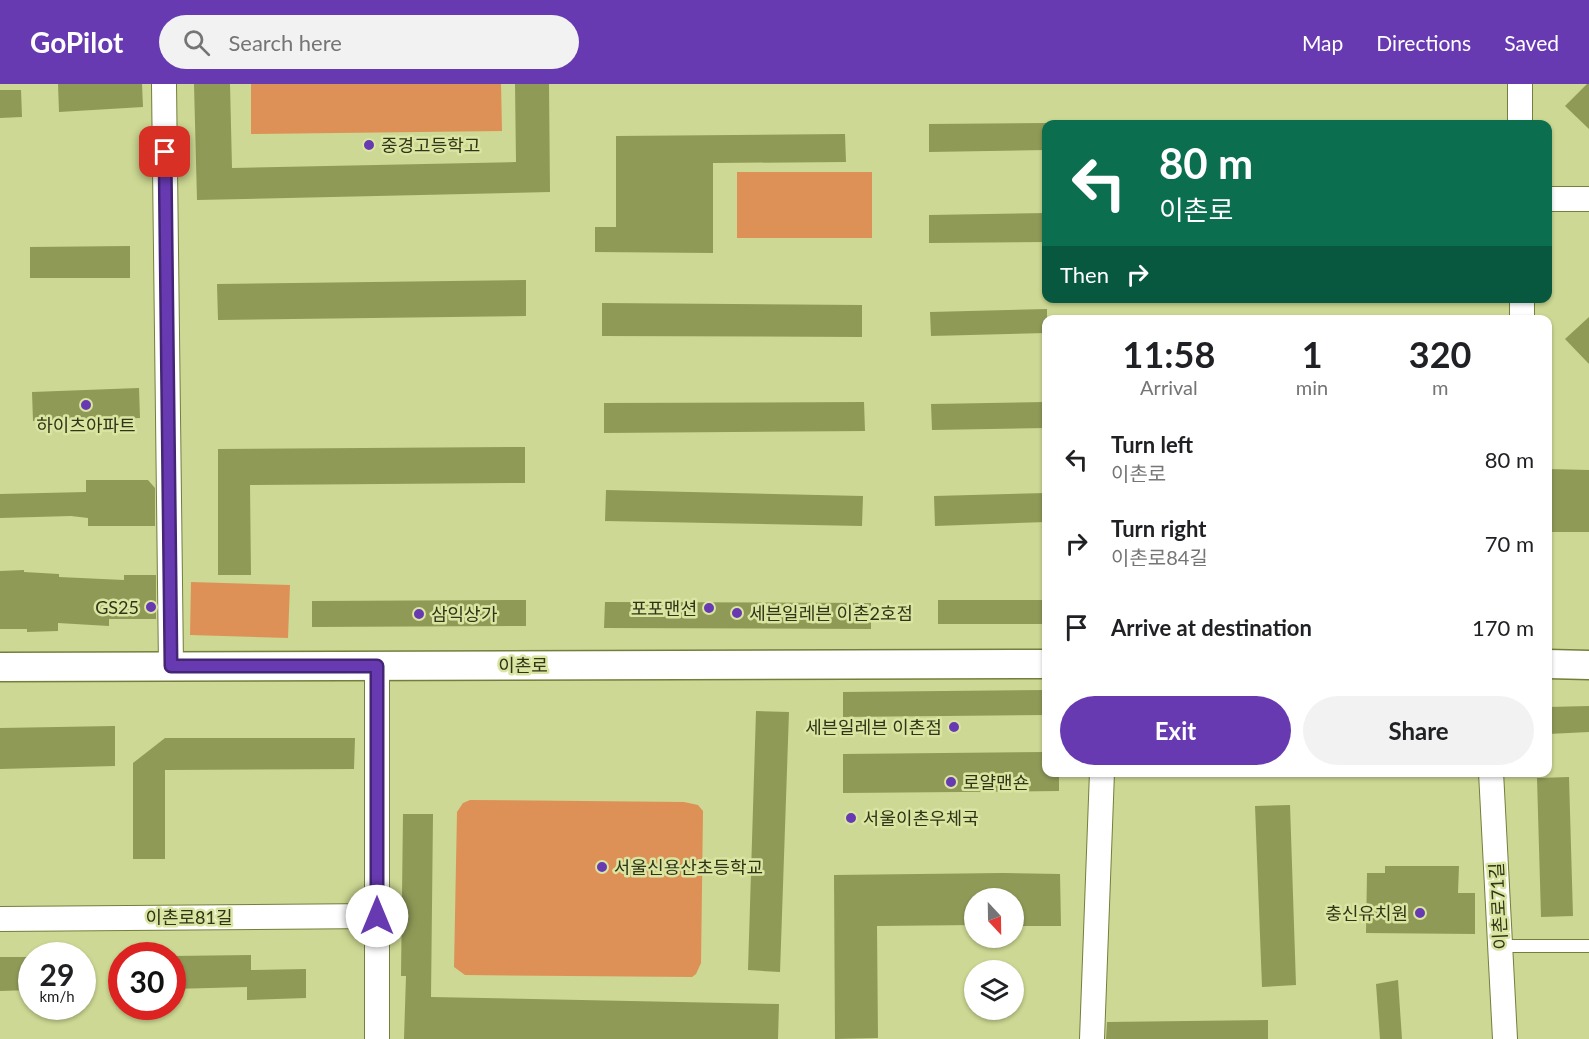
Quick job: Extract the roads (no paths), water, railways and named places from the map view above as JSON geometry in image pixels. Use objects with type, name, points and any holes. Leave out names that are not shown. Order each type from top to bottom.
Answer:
[{"type":"street","points":[[164,84],[171,666]]},
{"type":"street","points":[[1520,84],[1520,120]]},
{"type":"street","points":[[1552,199],[1589,199]]},
{"type":"street","name":"이촌로","points":[[0,667],[1042,664]]},
{"type":"street","points":[[1552,664],[1589,665]]},
{"type":"street","points":[[377,666],[378,1039]]},
{"type":"street","points":[[1092,1039],[1102,777]]},
{"type":"street","name":"이촌로71길","points":[[1491,777],[1505,1039]]},
{"type":"street","name":"이촌로81길","points":[[0,918],[377,916]]},
{"type":"lane","points":[[1500,946],[1589,946]]},
{"type":"place","name":"중경고등학고","points":[[369,145]]},
{"type":"place","name":"하이츠아파트","points":[[86,405]]},
{"type":"place","name":"GS25","points":[[151,607]]},
{"type":"place","name":"포포맨션","points":[[709,608]]},
{"type":"place","name":"세븐일레븐 이촌2호점","points":[[737,613]]},
{"type":"place","name":"삼익상가","points":[[419,614]]},
{"type":"place","name":"세븐일레븐 이촌점","points":[[954,727]]},
{"type":"place","name":"로얄맨숀","points":[[951,782]]},
{"type":"place","name":"서울이촌우체국","points":[[851,818]]},
{"type":"place","name":"서울신용산초등학교","points":[[602,867]]},
{"type":"place","name":"충신유치원","points":[[1420,913]]}]
